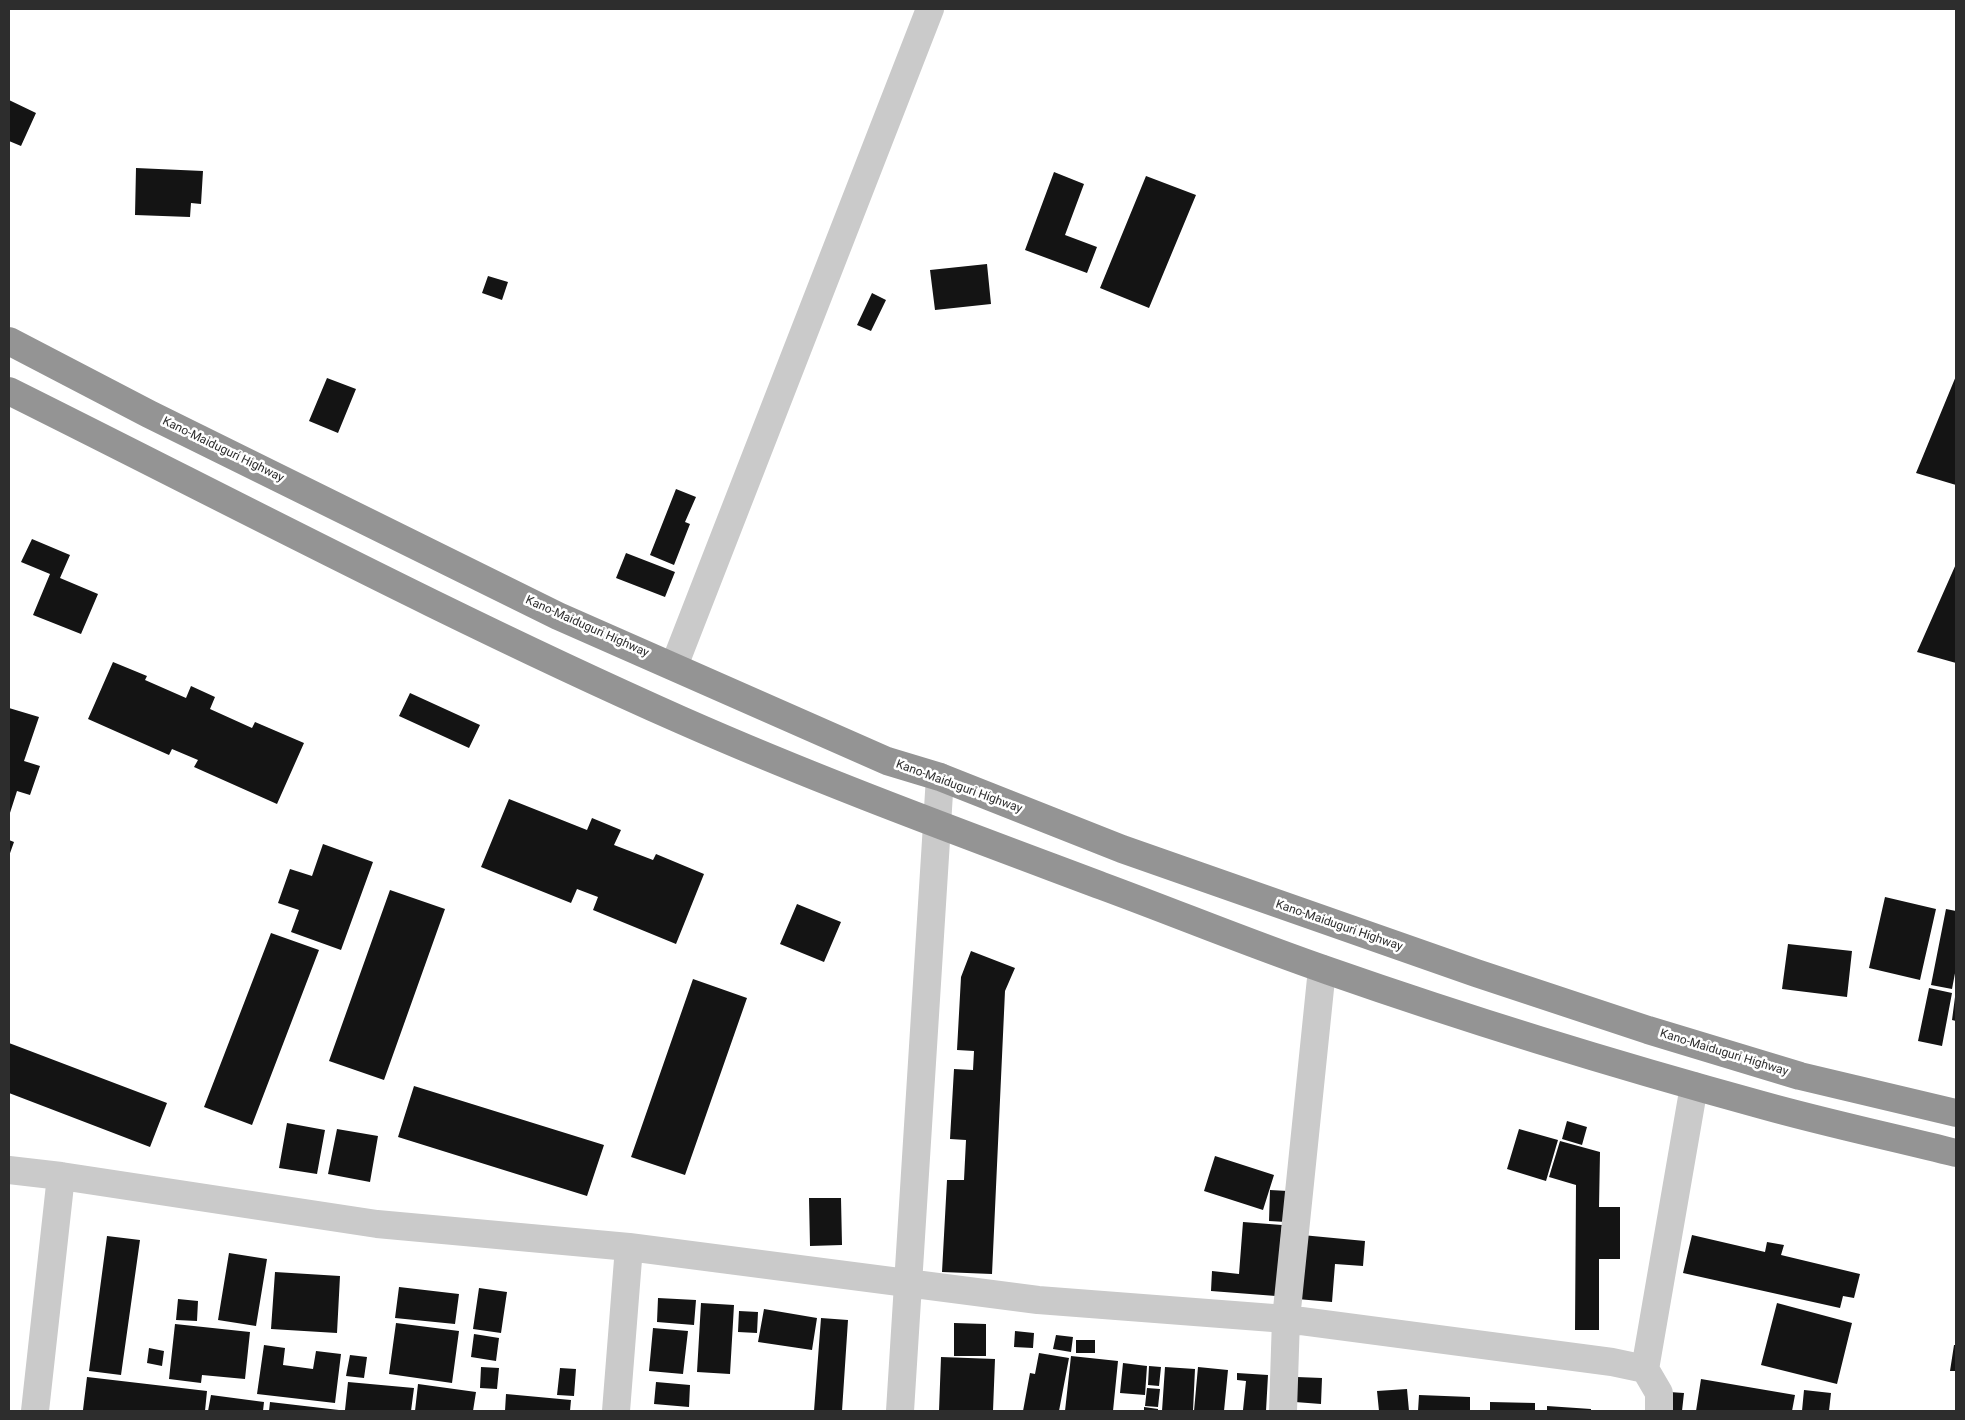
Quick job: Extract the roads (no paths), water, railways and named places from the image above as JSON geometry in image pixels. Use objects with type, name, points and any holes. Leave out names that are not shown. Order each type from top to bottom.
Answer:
[{"type":"highway","name":"Kano-Maiduguri Highway","points":[[9,341],[166,422],[541,607],[887,761],[940,777],[1122,849],[1648,1030],[1800,1076],[1956,1113]]},
{"type":"highway","points":[[9,391],[220,496],[311,545],[509,640],[682,720],[936,824],[1322,969],[1570,1050],[1767,1107],[1956,1153]]},
{"type":"street","points":[[674,666],[930,9]]},
{"type":"street","points":[[900,1411],[940,777]]},
{"type":"street","points":[[1283,1411],[1286,1319],[1322,969]]},
{"type":"street","points":[[1658,1411],[1658,1392],[1646,1369],[1694,1086]]},
{"type":"street","points":[[9,1170],[61,1176],[377,1224],[629,1246],[1038,1300],[1286,1319],[1612,1362],[1646,1369]]},
{"type":"street","points":[[35,1411],[61,1176]]},
{"type":"street","points":[[616,1411],[629,1246]]}]
